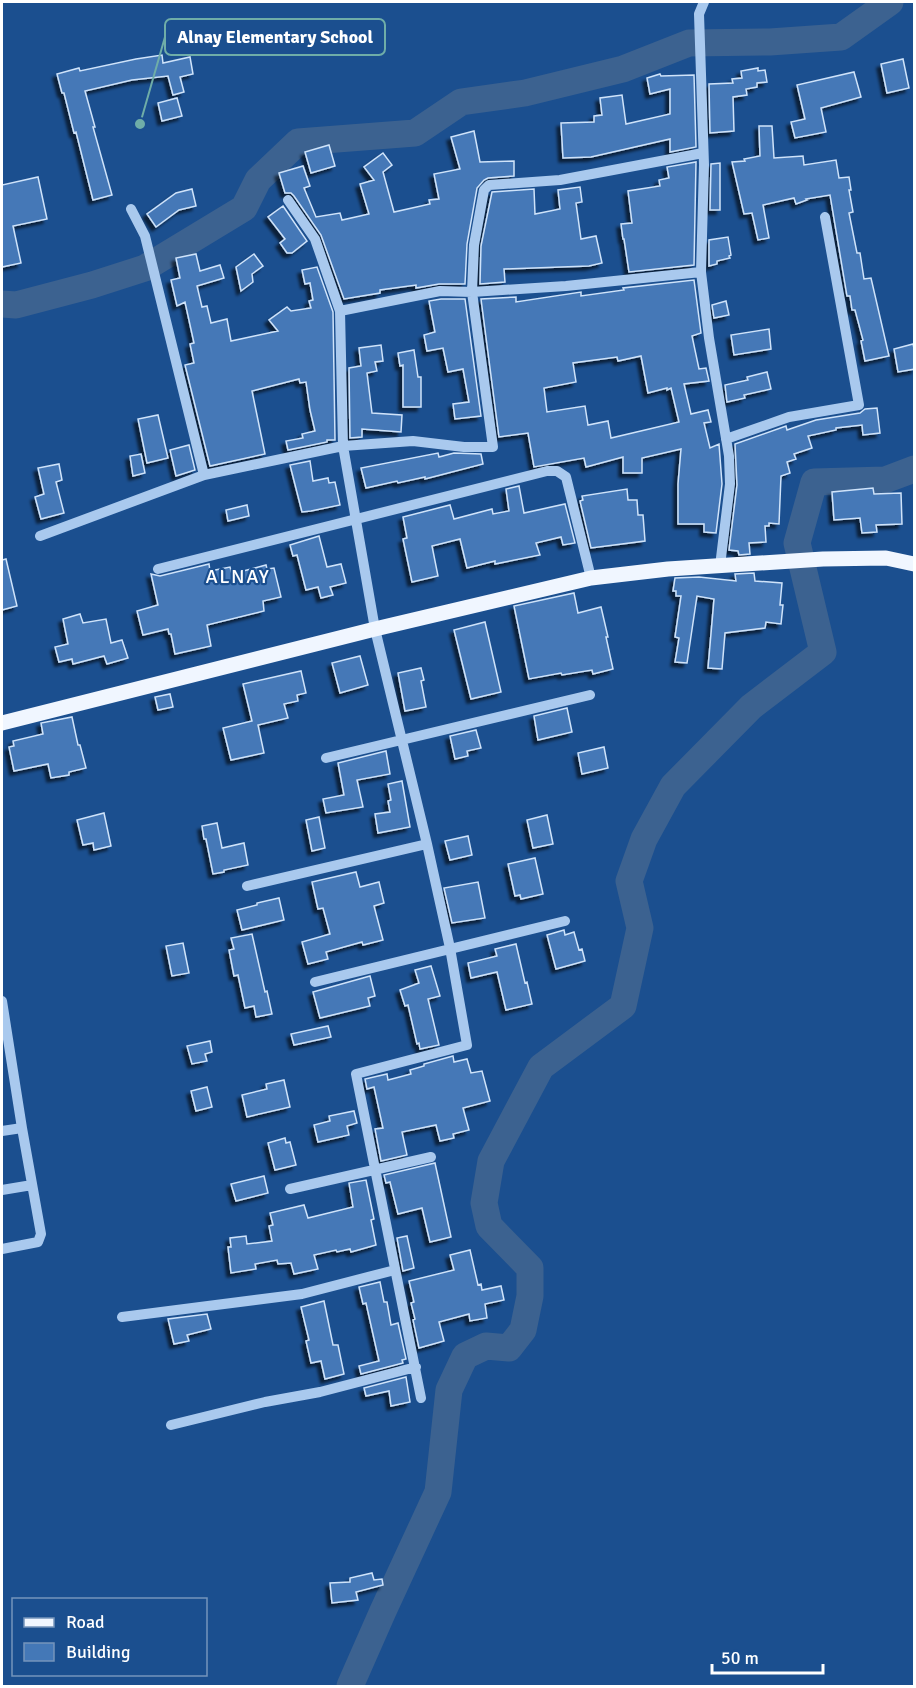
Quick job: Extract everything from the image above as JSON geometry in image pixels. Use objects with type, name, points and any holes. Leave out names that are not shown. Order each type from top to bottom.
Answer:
[{"type":"main road","points":[[2,723],[375,629],[591,578],[668,569],[823,559],[886,558],[915,564]]},
{"type":"street","points":[[704,2],[699,14],[704,153],[702,272],[709,338],[729,456],[730,484],[720,566]]},
{"type":"street","points":[[40,536],[204,475],[343,446],[413,441],[464,447],[493,447],[472,292],[474,245],[484,190],[489,185],[560,180],[704,153]]},
{"type":"street","points":[[288,200],[315,239],[340,311],[343,446],[375,629],[427,844],[450,948],[467,1045],[356,1074],[421,1398]]},
{"type":"street","points":[[131,209],[145,236],[204,475]]},
{"type":"street","points":[[726,439],[789,417],[859,405],[825,218]]},
{"type":"street","points":[[340,311],[440,291],[472,292],[566,286],[702,272]]},
{"type":"street","points":[[158,569],[547,471],[557,471],[566,477],[591,578]]},
{"type":"street","points":[[326,758],[590,695]]},
{"type":"street","points":[[247,886],[427,844]]},
{"type":"street","points":[[315,982],[565,921]]},
{"type":"street","points":[[2,1008],[7,1072],[22,1128],[41,1234],[38,1242],[2,1249]]},
{"type":"street","points":[[2,1131],[22,1128]]},
{"type":"street","points":[[290,1189],[431,1157]]},
{"type":"street","points":[[2,1190],[32,1185]]},
{"type":"street","points":[[122,1317],[302,1294],[395,1270]]},
{"type":"street","points":[[171,1425],[266,1402],[320,1392],[416,1367]]},
{"type":"building","points":[[162,55],[163,63],[190,57],[193,74],[180,77],[184,92],[173,95],[168,76],[132,80],[85,91],[112,195],[93,200],[76,132],[74,133],[57,74],[79,68],[80,71]]},
{"type":"building","points":[[903,59],[909,88],[887,93],[881,64]]},
{"type":"building","points":[[758,68],[758,71],[765,70],[767,82],[757,83],[757,87],[746,89],[747,95],[733,97],[734,131],[710,133],[709,84],[733,83],[732,79],[742,78],[741,71]]},
{"type":"building","points":[[854,72],[861,97],[821,108],[826,132],[795,138],[791,122],[805,119],[797,85]]},
{"type":"building","points":[[660,74],[661,76],[694,75],[696,147],[670,152],[670,139],[591,157],[563,158],[561,123],[594,122],[594,116],[602,115],[600,98],[622,95],[626,124],[670,114],[670,89],[650,94],[647,78]]},
{"type":"building","points":[[177,98],[182,116],[162,121],[158,103]]},
{"type":"building","points":[[759,126],[772,126],[774,158],[803,156],[804,165],[836,160],[839,178],[849,177],[853,212],[849,213],[857,253],[860,253],[864,279],[871,278],[889,356],[865,361],[861,341],[863,340],[855,310],[852,310],[850,296],[847,296],[830,195],[806,199],[796,204],[794,198],[763,205],[769,238],[758,240],[752,213],[744,214],[732,162],[760,156]]},
{"type":"building","points":[[474,131],[480,162],[514,161],[514,176],[488,178],[477,188],[467,244],[465,284],[439,284],[416,288],[416,285],[380,290],[380,293],[344,299],[321,235],[294,196],[291,193],[285,193],[279,173],[303,166],[310,186],[304,188],[316,217],[340,213],[342,220],[369,214],[360,184],[374,180],[364,167],[383,153],[392,165],[383,172],[394,212],[430,204],[429,200],[439,199],[434,174],[460,169],[451,137]]},
{"type":"building","points":[[329,145],[335,166],[311,173],[305,152]]},
{"type":"building","points":[[696,162],[694,265],[629,272],[621,224],[632,223],[628,191],[660,186],[659,180],[669,178],[667,167]]},
{"type":"building","points":[[720,163],[720,210],[710,210],[711,164]]},
{"type":"building","points":[[38,177],[47,219],[13,226],[21,263],[2,267],[2,185]]},
{"type":"building","points":[[580,187],[582,202],[576,203],[581,239],[596,236],[602,263],[589,266],[504,269],[505,282],[480,284],[481,246],[492,192],[534,189],[535,214],[560,209],[558,190]]},
{"type":"building","points":[[192,189],[196,206],[179,210],[156,227],[147,214],[176,193]]},
{"type":"building","points":[[283,206],[307,241],[292,253],[287,253],[280,243],[285,239],[268,217]]},
{"type":"building","points":[[728,237],[730,258],[717,261],[717,264],[709,266],[709,240]]},
{"type":"building","points":[[196,254],[200,271],[220,265],[224,278],[197,286],[202,307],[207,306],[211,323],[227,319],[231,341],[278,331],[269,320],[287,307],[291,311],[311,308],[309,301],[313,300],[310,283],[305,284],[302,270],[317,267],[333,312],[335,440],[288,450],[286,441],[303,438],[302,434],[315,431],[306,382],[300,383],[299,379],[252,391],[265,454],[210,466],[185,365],[194,363],[190,344],[194,343],[185,302],[177,306],[171,280],[180,278],[176,258]]},
{"type":"building","points":[[254,254],[263,266],[252,274],[253,282],[241,291],[236,267]]},
{"type":"building","points":[[694,280],[701,333],[692,336],[699,369],[706,368],[709,381],[684,384],[691,414],[708,410],[711,422],[704,423],[710,448],[719,444],[722,484],[716,533],[704,532],[704,524],[678,524],[681,449],[642,458],[642,473],[623,473],[623,457],[586,467],[584,458],[534,467],[528,433],[499,437],[481,299],[516,297],[516,302],[581,292],[581,296],[624,290],[623,288]],"holes":[[[641,356],[648,393],[671,388],[679,422],[611,438],[608,421],[588,425],[585,406],[547,412],[544,388],[576,382],[573,363],[617,357],[618,361]]]},
{"type":"building","points":[[465,299],[481,416],[455,419],[453,404],[469,402],[463,369],[448,372],[443,348],[427,351],[424,335],[435,332],[429,301]]},
{"type":"building","points":[[726,301],[729,315],[714,318],[712,305]]},
{"type":"building","points":[[769,329],[771,349],[734,355],[731,335]]},
{"type":"building","points":[[913,344],[915,369],[898,372],[894,349]]},
{"type":"building","points":[[381,345],[383,361],[375,362],[377,371],[367,373],[372,413],[402,415],[401,432],[362,429],[362,437],[350,438],[349,368],[361,366],[359,348]]},
{"type":"building","points":[[414,350],[418,377],[421,377],[421,407],[403,407],[403,365],[400,366],[398,353]]},
{"type":"building","points":[[767,372],[771,389],[744,395],[745,398],[727,402],[725,385],[748,380],[747,377]]},
{"type":"building","points":[[877,408],[880,433],[863,435],[862,425],[836,428],[836,430],[808,436],[812,448],[794,454],[796,459],[787,462],[790,473],[781,476],[779,524],[769,523],[769,526],[765,526],[766,542],[749,543],[750,554],[739,555],[738,551],[729,550],[737,485],[735,444],[786,426],[787,430],[816,420]]},
{"type":"building","points":[[158,415],[168,458],[147,463],[138,419]]},
{"type":"building","points":[[189,445],[195,470],[176,476],[170,450]]},
{"type":"building","points":[[438,453],[439,457],[454,453],[481,454],[483,464],[425,479],[425,477],[398,483],[397,481],[366,488],[361,468]]},
{"type":"building","points":[[141,454],[145,473],[133,476],[130,456]]},
{"type":"building","points":[[310,461],[313,481],[328,478],[329,483],[335,482],[340,505],[302,512],[290,465]]},
{"type":"building","points":[[59,464],[62,480],[56,482],[64,513],[41,519],[35,497],[44,494],[38,468]]},
{"type":"building","points":[[519,486],[524,513],[565,504],[575,543],[563,545],[561,537],[536,543],[540,555],[495,564],[495,561],[467,568],[460,539],[432,546],[438,576],[412,582],[403,539],[407,538],[403,517],[450,505],[454,519],[492,509],[493,514],[509,511],[506,489]]},
{"type":"building","points":[[873,488],[874,494],[901,493],[902,524],[876,525],[877,532],[862,533],[860,518],[834,520],[832,492]]},
{"type":"building","points":[[627,489],[628,500],[637,500],[638,515],[643,515],[645,541],[591,548],[580,501],[583,500],[582,496]]},
{"type":"building","points":[[247,505],[249,516],[228,521],[226,510]]},
{"type":"building","points":[[319,536],[327,567],[341,564],[346,583],[330,587],[333,595],[321,598],[318,587],[306,590],[297,555],[293,556],[290,545]]},
{"type":"building","points":[[6,559],[17,606],[2,610],[2,560]]},
{"type":"building","points":[[209,564],[210,571],[230,567],[232,574],[266,565],[267,569],[274,568],[281,597],[263,601],[264,611],[207,625],[211,646],[175,654],[168,629],[143,635],[137,611],[158,605],[151,574],[160,576]]},
{"type":"building","points":[[754,573],[755,581],[782,583],[781,624],[766,622],[765,628],[725,633],[722,669],[708,668],[714,599],[697,596],[687,663],[675,662],[679,638],[675,637],[681,596],[676,596],[676,591],[673,591],[675,578],[699,577],[736,581],[735,574]]},
{"type":"building","points":[[574,593],[578,613],[601,607],[613,669],[593,674],[592,670],[529,679],[514,606]]},
{"type":"building","points":[[80,614],[83,623],[106,619],[111,643],[122,640],[128,658],[107,664],[104,656],[73,664],[72,659],[59,662],[55,647],[68,644],[63,619]]},
{"type":"building","points":[[485,622],[501,692],[471,699],[454,630]]},
{"type":"building","points":[[360,656],[368,685],[340,693],[332,663]]},
{"type":"building","points":[[421,668],[426,707],[405,711],[398,673]]},
{"type":"building","points":[[301,671],[306,693],[297,695],[298,701],[284,704],[288,718],[258,725],[264,753],[231,760],[223,728],[252,721],[243,684]]},
{"type":"building","points":[[170,694],[173,707],[158,710],[155,697]]},
{"type":"building","points":[[567,708],[572,732],[538,740],[534,716]]},
{"type":"building","points":[[72,717],[86,768],[69,772],[69,775],[51,778],[48,764],[14,771],[9,747],[14,746],[13,741],[43,734],[41,723]]},
{"type":"building","points":[[476,730],[481,748],[467,751],[468,756],[455,759],[450,736]]},
{"type":"building","points":[[604,747],[608,768],[582,774],[578,753]]},
{"type":"building","points":[[386,751],[390,774],[357,780],[363,807],[326,813],[323,799],[344,795],[338,763]]},
{"type":"building","points":[[402,781],[410,827],[378,833],[375,814],[390,812],[388,801],[391,800],[388,784]]},
{"type":"building","points":[[104,813],[111,846],[94,850],[93,843],[83,845],[77,820]]},
{"type":"building","points":[[547,815],[553,844],[533,848],[527,820]]},
{"type":"building","points":[[319,817],[325,848],[312,851],[306,820]]},
{"type":"building","points":[[217,823],[222,848],[244,843],[248,865],[213,874],[202,826]]},
{"type":"building","points":[[468,836],[472,855],[450,860],[445,841]]},
{"type":"building","points":[[535,858],[543,894],[521,899],[520,895],[515,896],[508,864]]},
{"type":"building","points":[[356,872],[360,887],[379,882],[384,903],[374,906],[383,940],[363,945],[362,942],[326,952],[328,959],[308,964],[302,942],[330,934],[323,908],[318,909],[312,882]]},
{"type":"building","points":[[478,882],[485,918],[452,923],[444,888]]},
{"type":"building","points":[[279,898],[284,920],[242,930],[237,910]]},
{"type":"building","points":[[564,930],[565,935],[574,932],[585,961],[556,969],[547,935]]},
{"type":"building","points":[[252,934],[272,1014],[256,1017],[254,1006],[245,1008],[238,975],[234,976],[229,950],[234,949],[231,938]]},
{"type":"building","points":[[183,943],[189,973],[172,976],[166,946]]},
{"type":"building","points":[[516,944],[532,1004],[506,1010],[497,972],[471,978],[468,963],[497,956],[495,949]]},
{"type":"building","points":[[431,966],[440,996],[428,999],[439,1045],[420,1049],[408,1005],[405,1006],[400,990],[419,983],[415,970]]},
{"type":"building","points":[[370,976],[375,996],[368,998],[370,1006],[320,1018],[313,992]]},
{"type":"building","points":[[328,1026],[331,1037],[294,1045],[291,1034]]},
{"type":"building","points":[[210,1041],[212,1052],[205,1054],[207,1061],[192,1064],[187,1046]]},
{"type":"building","points":[[453,1056],[454,1062],[467,1059],[471,1073],[482,1071],[490,1101],[463,1108],[469,1130],[453,1134],[454,1138],[440,1141],[436,1125],[402,1132],[407,1155],[381,1161],[375,1129],[383,1128],[374,1087],[367,1089],[365,1079],[387,1074],[388,1080],[411,1074],[410,1070],[424,1066],[424,1064]]},
{"type":"building","points":[[284,1080],[290,1107],[247,1117],[242,1095],[267,1089],[266,1084]]},
{"type":"building","points":[[207,1087],[212,1107],[196,1111],[191,1091]]},
{"type":"building","points":[[354,1111],[357,1123],[347,1126],[349,1135],[318,1142],[314,1125],[330,1121],[329,1116]]},
{"type":"building","points":[[285,1138],[286,1143],[290,1142],[296,1165],[275,1170],[268,1143]]},
{"type":"building","points":[[435,1163],[451,1237],[430,1242],[422,1208],[398,1214],[390,1182],[386,1183],[384,1175]]},
{"type":"building","points":[[264,1176],[268,1193],[236,1201],[231,1184]]},
{"type":"building","points":[[366,1180],[374,1219],[371,1220],[376,1245],[351,1252],[350,1249],[337,1252],[336,1250],[314,1255],[318,1269],[294,1274],[291,1263],[278,1264],[277,1260],[255,1264],[256,1269],[231,1273],[228,1247],[231,1247],[230,1238],[246,1236],[247,1244],[272,1241],[269,1226],[273,1225],[270,1213],[304,1205],[308,1218],[353,1207],[349,1183]]},
{"type":"building","points":[[407,1236],[414,1268],[403,1271],[397,1238]]},
{"type":"building","points":[[470,1250],[478,1285],[481,1284],[482,1290],[501,1286],[504,1300],[485,1304],[487,1318],[470,1321],[469,1314],[439,1322],[444,1341],[419,1348],[411,1303],[414,1302],[409,1281],[454,1270],[450,1255]]},
{"type":"building","points":[[380,1282],[384,1302],[387,1302],[391,1325],[398,1323],[406,1359],[402,1360],[403,1363],[361,1374],[359,1366],[379,1361],[366,1303],[363,1304],[359,1287]]},
{"type":"building","points":[[324,1301],[333,1345],[338,1345],[344,1374],[325,1379],[321,1361],[311,1363],[306,1341],[309,1340],[301,1307]]},
{"type":"building","points":[[207,1314],[211,1329],[187,1335],[189,1341],[174,1344],[168,1319]]},
{"type":"building","points":[[406,1377],[410,1402],[391,1406],[389,1391],[366,1396],[364,1388]]},
{"type":"building","points":[[372,1573],[374,1580],[382,1579],[383,1585],[356,1592],[358,1600],[332,1603],[330,1583],[350,1582],[350,1578]]},
{"type":"waterway","points":[[2,304],[16,305],[145,268],[244,208],[258,180],[298,142],[415,133],[461,102],[525,93],[623,69],[689,43],[770,42],[841,37],[890,2]]},
{"type":"waterway","points":[[350,1686],[438,1492],[449,1390],[465,1356],[486,1346],[509,1348],[523,1330],[530,1296],[530,1268],[489,1226],[484,1203],[491,1161],[541,1067],[623,1006],[640,928],[629,881],[644,839],[673,786],[751,707],[823,652],[797,543],[814,482],[885,480],[914,469]]},
{"type":"place","name":"Alnay Elementary School","points":[[140,124]]},
{"type":"district","name":"ALNAY","points":[[238,576]]}]
